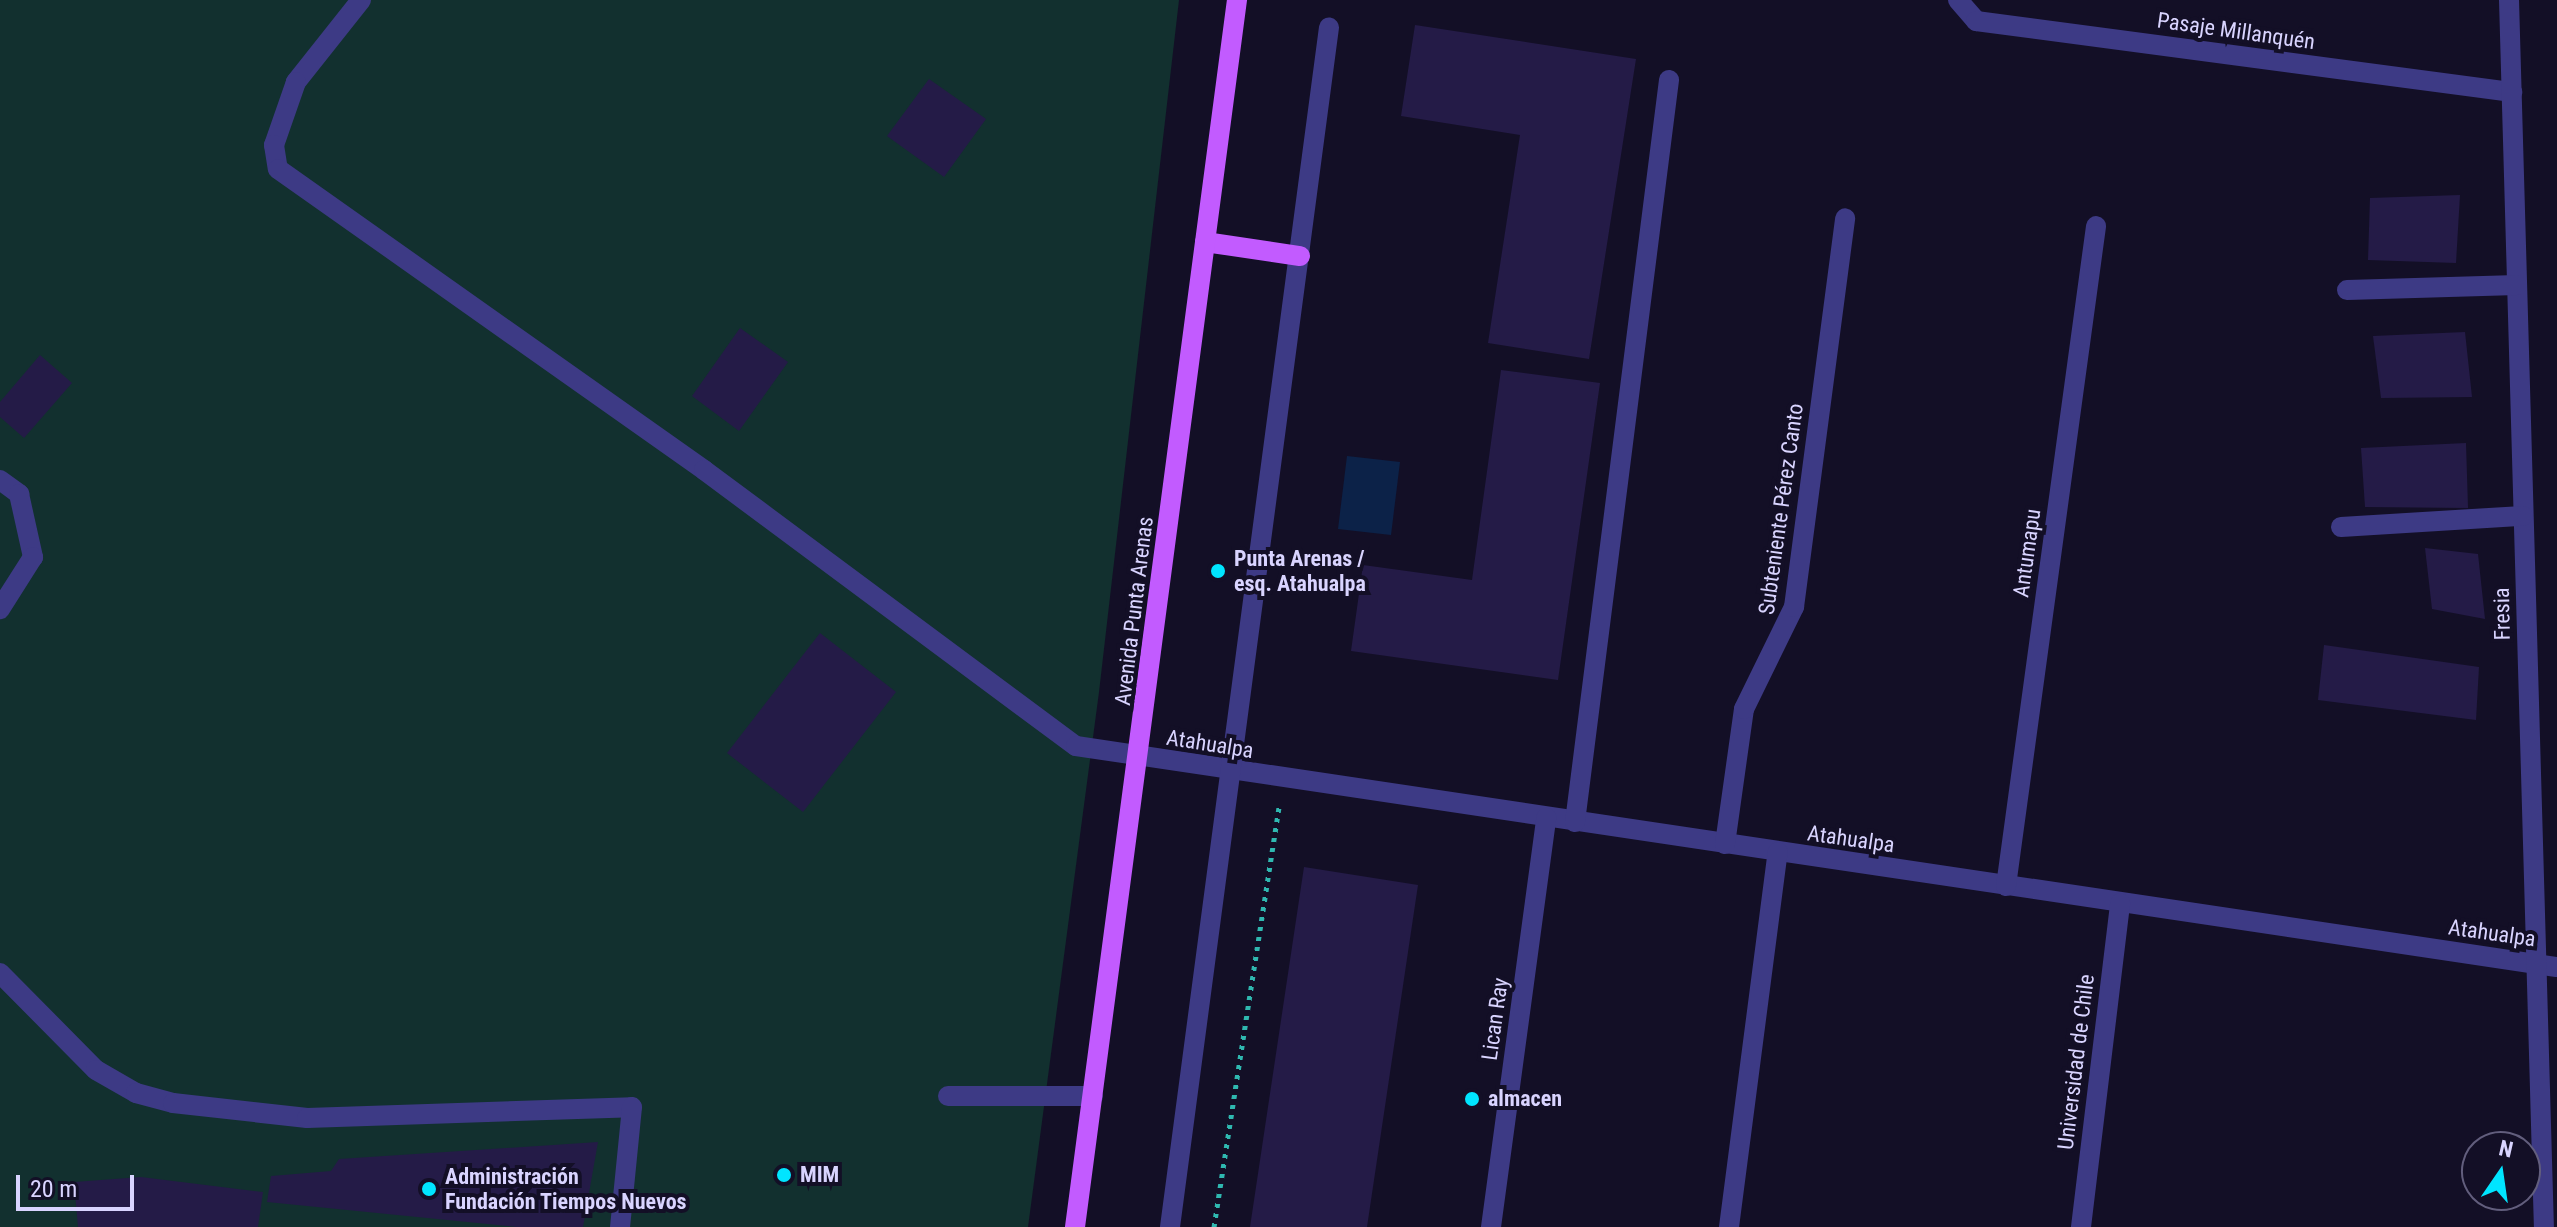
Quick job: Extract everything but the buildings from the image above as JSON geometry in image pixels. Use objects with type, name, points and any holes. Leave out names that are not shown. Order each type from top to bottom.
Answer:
[{"type":"main road","name":"Avenida Punta Arenas","points":[[1075,1227],[1237,0]]},
{"type":"main road","points":[[1205,242],[1300,256]]},
{"type":"street","name":"Atahualpa","points":[[361,0],[296,82],[274,145],[278,169],[704,470],[1076,746],[1230,773],[2557,967]]},
{"type":"street","name":"Fresia","points":[[2509,0],[2544,1227]]},
{"type":"street","name":"Pasaje Millanquén","points":[[1959,4],[1976,21],[2512,92]]},
{"type":"street","points":[[1170,1227],[1329,27]]},
{"type":"street","points":[[1575,822],[1669,80]]},
{"type":"street","name":"Subteniente Pérez Canto","points":[[1725,844],[1744,709],[1794,607],[1845,218]]},
{"type":"street","name":"Antumapu","points":[[2006,886],[2096,226]]},
{"type":"street","points":[[2347,290],[2517,285]]},
{"type":"street","points":[[0,480],[19,494],[33,557],[0,609]]},
{"type":"street","points":[[2341,527],[2523,516]]},
{"type":"street","name":"Lican Ray","points":[[1491,1227],[1546,818]]},
{"type":"street","points":[[1729,1227],[1778,852]]},
{"type":"street","name":"Universidad de Chile","points":[[2081,1227],[2120,903]]},
{"type":"street","points":[[0,973],[96,1070],[136,1093],[173,1103],[307,1118],[632,1107],[620,1227]]},
{"type":"street","points":[[948,1096],[1093,1096]]},
{"type":"path","points":[[1214,1227],[1284,779]]},
{"type":"green space","points":[[0,0],[1179,0],[1099,692],[1028,1227],[0,1227]]},
{"type":"water","points":[[1347,456],[1400,462],[1391,535],[1338,529]]},
{"type":"place","name":"Punta Arenas / esq. Atahualpa","points":[[1218,571]]},
{"type":"place","name":"almacen","points":[[1472,1099]]},
{"type":"place","name":"MIM","points":[[784,1175]]},
{"type":"place","name":"Administración Fundación Tiempos Nuevos","points":[[429,1189]]}]
